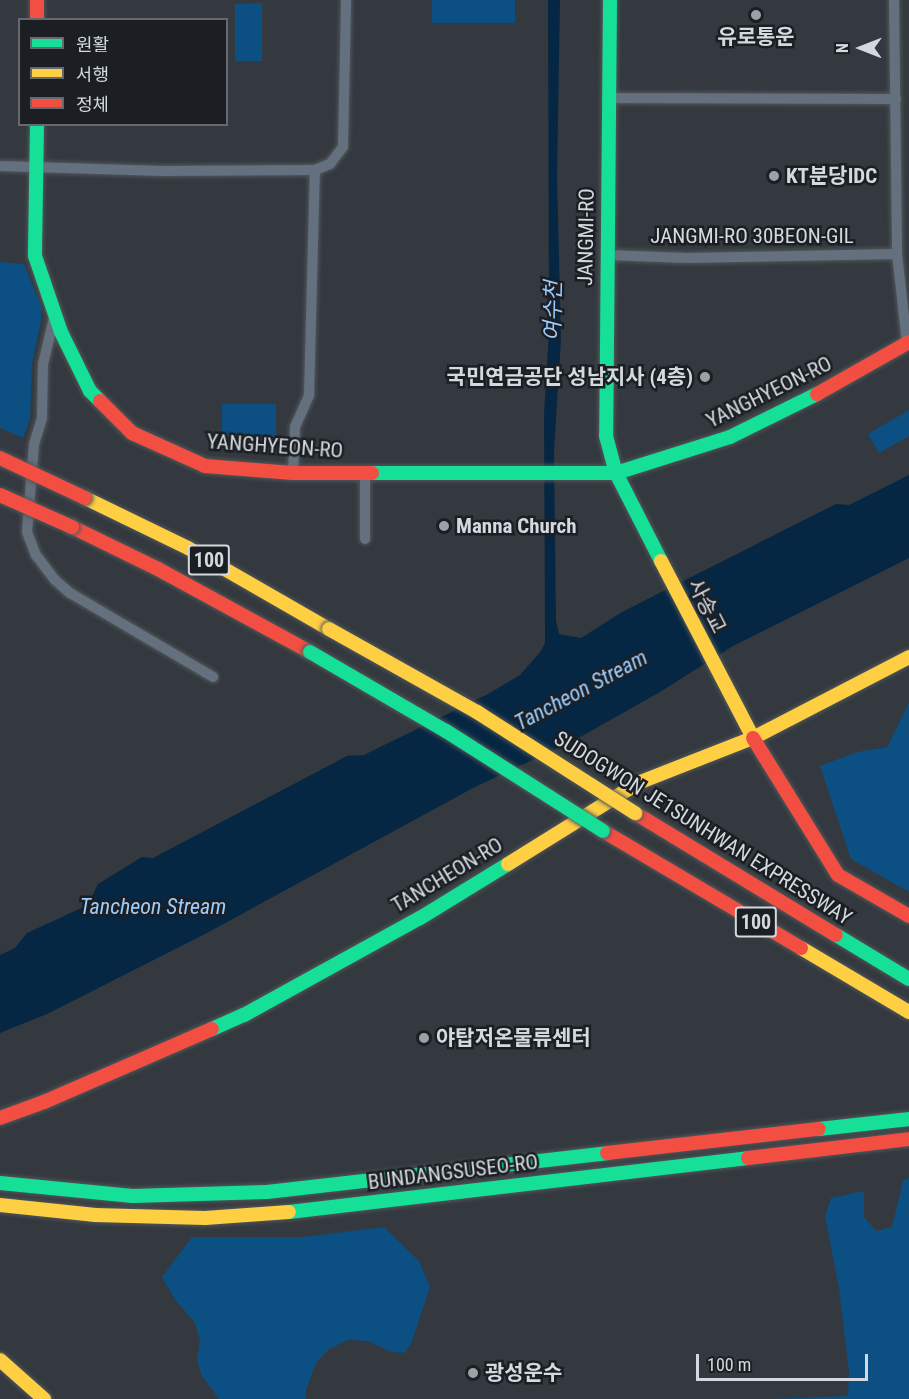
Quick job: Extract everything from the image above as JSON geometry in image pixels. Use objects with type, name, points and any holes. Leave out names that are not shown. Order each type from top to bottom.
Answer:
[{"type":"main road","points":[[37,0],[37,18]]},
{"type":"main road","name":"JANGMI-RO","points":[[610,0],[606,436],[616,473],[638,517]]},
{"type":"main road","name":"YANGHYEON-RO","points":[[37,126],[35,256],[55,315],[90,391],[132,434],[205,466],[293,473],[616,473],[730,437],[820,393],[908,342]]},
{"type":"main road","name":"SUDOGWON JE1SUNHWAN EXPRESSWAY","points":[[0,458],[188,548],[477,712],[635,813],[909,979]]},
{"type":"main road","name":"100","points":[[0,495],[158,569],[310,652],[446,731],[603,831],[909,1012]]},
{"type":"main road","name":"사송교","points":[[638,517],[739,713],[838,875],[909,916]]},
{"type":"main road","name":"TANCHEON-RO","points":[[0,1118],[44,1102],[244,1015],[420,918],[638,783],[753,738],[909,657]]},
{"type":"main road","name":"BUNDANGSUSEO-RO","points":[[0,1183],[132,1196],[267,1192],[909,1119]]},
{"type":"main road","name":"BUNDANGSUSEO-RO","points":[[0,1205],[96,1215],[205,1218],[311,1210],[909,1139]]},
{"type":"main road","points":[[0,1360],[44,1399]]},
{"type":"street","points":[[0,166],[162,171],[315,170],[330,164],[343,147],[346,0]]},
{"type":"street","points":[[894,0],[897,254],[908,342]]},
{"type":"street","points":[[609,98],[896,99]]},
{"type":"street","points":[[293,473],[295,428],[309,395],[315,170]]},
{"type":"street","name":"JANGMI-RO 30BEON-GIL","points":[[607,255],[687,258],[897,254]]},
{"type":"street","points":[[55,315],[43,364],[42,418],[34,444],[27,532],[36,555],[55,580],[70,593],[213,677]]},
{"type":"street","points":[[365,473],[365,539]]},
{"type":"shaded area","points":[[432,0],[515,0],[515,23],[432,23]]},
{"type":"shaded area","points":[[262,3],[262,61],[235,61],[235,4]]},
{"type":"shaded area","points":[[0,262],[24,264],[41,306],[41,320],[32,364],[30,419],[23,438],[0,428]]},
{"type":"shaded area","points":[[222,404],[276,404],[276,437],[222,436]]},
{"type":"shaded area","points":[[909,410],[909,436],[879,453],[868,434]]},
{"type":"shaded area","points":[[909,703],[909,892],[851,859],[820,766],[857,752],[887,747]]},
{"type":"shaded area","points":[[909,1177],[909,1399],[773,1399],[848,1396],[849,1373],[839,1288],[825,1216],[831,1198],[864,1191],[864,1217],[876,1231],[892,1227],[903,1181]]},
{"type":"shaded area","points":[[384,1227],[419,1261],[430,1287],[411,1344],[404,1353],[391,1352],[368,1341],[348,1340],[329,1349],[316,1363],[306,1390],[306,1399],[219,1399],[202,1376],[197,1360],[200,1341],[195,1323],[174,1298],[162,1277],[192,1237],[303,1237]]},
{"type":"water","name":"Tancheon Stream","points":[[548,0],[560,0],[557,177],[561,340],[554,451],[556,621],[559,634],[581,638],[622,612],[836,504],[849,505],[909,475],[909,558],[733,646],[660,692],[575,740],[473,788],[205,934],[47,1014],[0,1033],[0,955],[15,948],[27,933],[88,905],[98,884],[142,857],[153,858],[347,756],[364,755],[488,694],[520,675],[541,651],[545,643],[544,414],[549,330]]},
{"type":"traffic: fast","points":[[610,0],[606,436],[616,473],[661,561]]},
{"type":"traffic: fast","points":[[37,126],[35,256],[61,332],[90,391],[100,401]]},
{"type":"traffic: fast","points":[[372,473],[616,473],[730,437],[817,394]]},
{"type":"traffic: fast","points":[[310,652],[446,731],[603,831]]},
{"type":"traffic: fast","points":[[212,1029],[244,1015],[420,918],[508,864]]},
{"type":"traffic: fast","points":[[836,935],[909,979]]},
{"type":"traffic: fast","points":[[819,1129],[909,1119]]},
{"type":"traffic: fast","points":[[0,1183],[132,1196],[267,1192],[607,1153]]},
{"type":"traffic: fast","points":[[289,1212],[748,1158]]},
{"type":"traffic: slow","points":[[85,498],[188,548],[329,629]]},
{"type":"traffic: slow","points":[[661,561],[753,738]]},
{"type":"traffic: slow","points":[[329,629],[477,712],[635,813]]},
{"type":"traffic: slow","points":[[508,864],[638,783],[753,738],[909,657]]},
{"type":"traffic: slow","points":[[801,948],[909,1012]]},
{"type":"traffic: slow","points":[[0,1205],[95,1215],[205,1218],[289,1212]]},
{"type":"traffic: slow","points":[[0,1360],[44,1399]]},
{"type":"traffic: jam","points":[[37,0],[37,18]]},
{"type":"traffic: jam","points":[[817,394],[909,342]]},
{"type":"traffic: jam","points":[[100,401],[132,433],[205,466],[293,473],[372,473]]},
{"type":"traffic: jam","points":[[0,458],[85,498]]},
{"type":"traffic: jam","points":[[0,495],[72,527]]},
{"type":"traffic: jam","points":[[72,527],[158,569],[310,652]]},
{"type":"traffic: jam","points":[[753,738],[838,875],[909,916]]},
{"type":"traffic: jam","points":[[635,813],[836,935]]},
{"type":"traffic: jam","points":[[603,831],[801,948]]},
{"type":"traffic: jam","points":[[0,1118],[44,1102],[212,1029]]},
{"type":"traffic: jam","points":[[607,1153],[819,1129]]},
{"type":"traffic: jam","points":[[748,1158],[909,1139]]},
{"type":"place","name":"유로통운","points":[[756,15]]},
{"type":"place","name":"KT분당IDC","points":[[774,176]]},
{"type":"place","name":"국민연금공단 성남지사 (4층)","points":[[705,377]]},
{"type":"place","name":"Manna Church","points":[[444,526]]},
{"type":"place","name":"야탑저온물류센터","points":[[424,1038]]},
{"type":"place","name":"광성운수","points":[[473,1373]]},
{"type":"water label","name":"여수천","points":[[553,311]]}]
